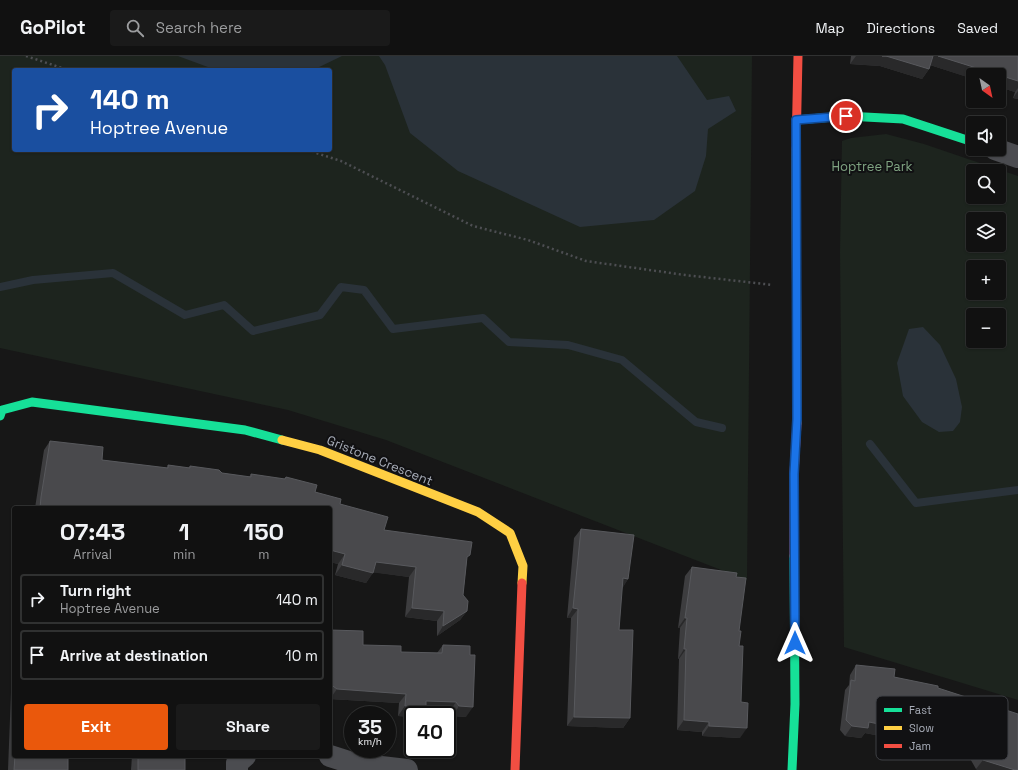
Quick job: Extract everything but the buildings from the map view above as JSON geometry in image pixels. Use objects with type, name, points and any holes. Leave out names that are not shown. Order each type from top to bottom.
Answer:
[{"type":"street","points":[[792,770],[795,704],[794,474],[797,419],[796,120],[798,56]]},
{"type":"street","points":[[796,120],[846,116],[903,119],[966,140]]},
{"type":"street","points":[[1006,153],[1018,157]]},
{"type":"street","name":"Gristone Crescent","points":[[0,416],[2,410],[32,402],[245,430],[320,450],[478,512],[510,533],[523,566],[515,770]]},
{"type":"street","points":[[332,757],[355,764],[407,770]]},
{"type":"street","points":[[237,770],[237,763],[243,758]]},
{"type":"path","points":[[26,56],[62,68]]},
{"type":"path","points":[[313,152],[341,161],[473,226],[528,240],[586,261],[761,284],[796,286]]},
{"type":"green space","points":[[0,56],[752,56],[747,580],[386,440],[288,410],[0,348]]},
{"type":"green space","name":"Hoptree Park","points":[[886,134],[924,144],[983,164],[966,164],[966,204],[1006,204],[1006,172],[1018,176],[1018,700],[844,647],[840,252],[842,141],[851,138]]},
{"type":"shaded area","points":[[178,56],[342,56],[317,68],[211,68]]},
{"type":"shaded area","points":[[379,56],[677,56],[707,100],[729,96],[736,111],[708,129],[706,156],[695,191],[654,220],[580,227],[458,171],[410,133],[385,65]]},
{"type":"shaded area","points":[[923,327],[940,345],[956,379],[962,407],[960,422],[953,431],[939,432],[922,422],[903,396],[897,363],[909,329]]},
{"type":"waterway","points":[[0,287],[33,280],[113,273],[185,315],[224,305],[253,331],[320,315],[341,287],[364,290],[393,329],[483,318],[509,342],[568,345],[622,360],[696,422],[722,428]]},
{"type":"waterway","points":[[870,444],[916,503],[1018,490]]},
{"type":"traffic: fast","points":[[796,120],[846,116],[903,119],[966,140]]},
{"type":"traffic: fast","points":[[0,416],[2,410],[32,402],[245,430],[282,440]]},
{"type":"traffic: fast","points":[[792,770],[795,704],[794,556]]},
{"type":"traffic: slow","points":[[796,149],[797,423]]},
{"type":"traffic: slow","points":[[282,440],[320,450],[478,512],[510,533],[523,566],[522,583]]},
{"type":"traffic: jam","points":[[796,149],[798,56]]},
{"type":"traffic: jam","points":[[794,556],[794,474],[797,423]]},
{"type":"traffic: jam","points":[[515,770],[522,583]]},
{"type":"route","points":[[795,643],[794,474],[797,419],[796,120],[846,116]]}]
